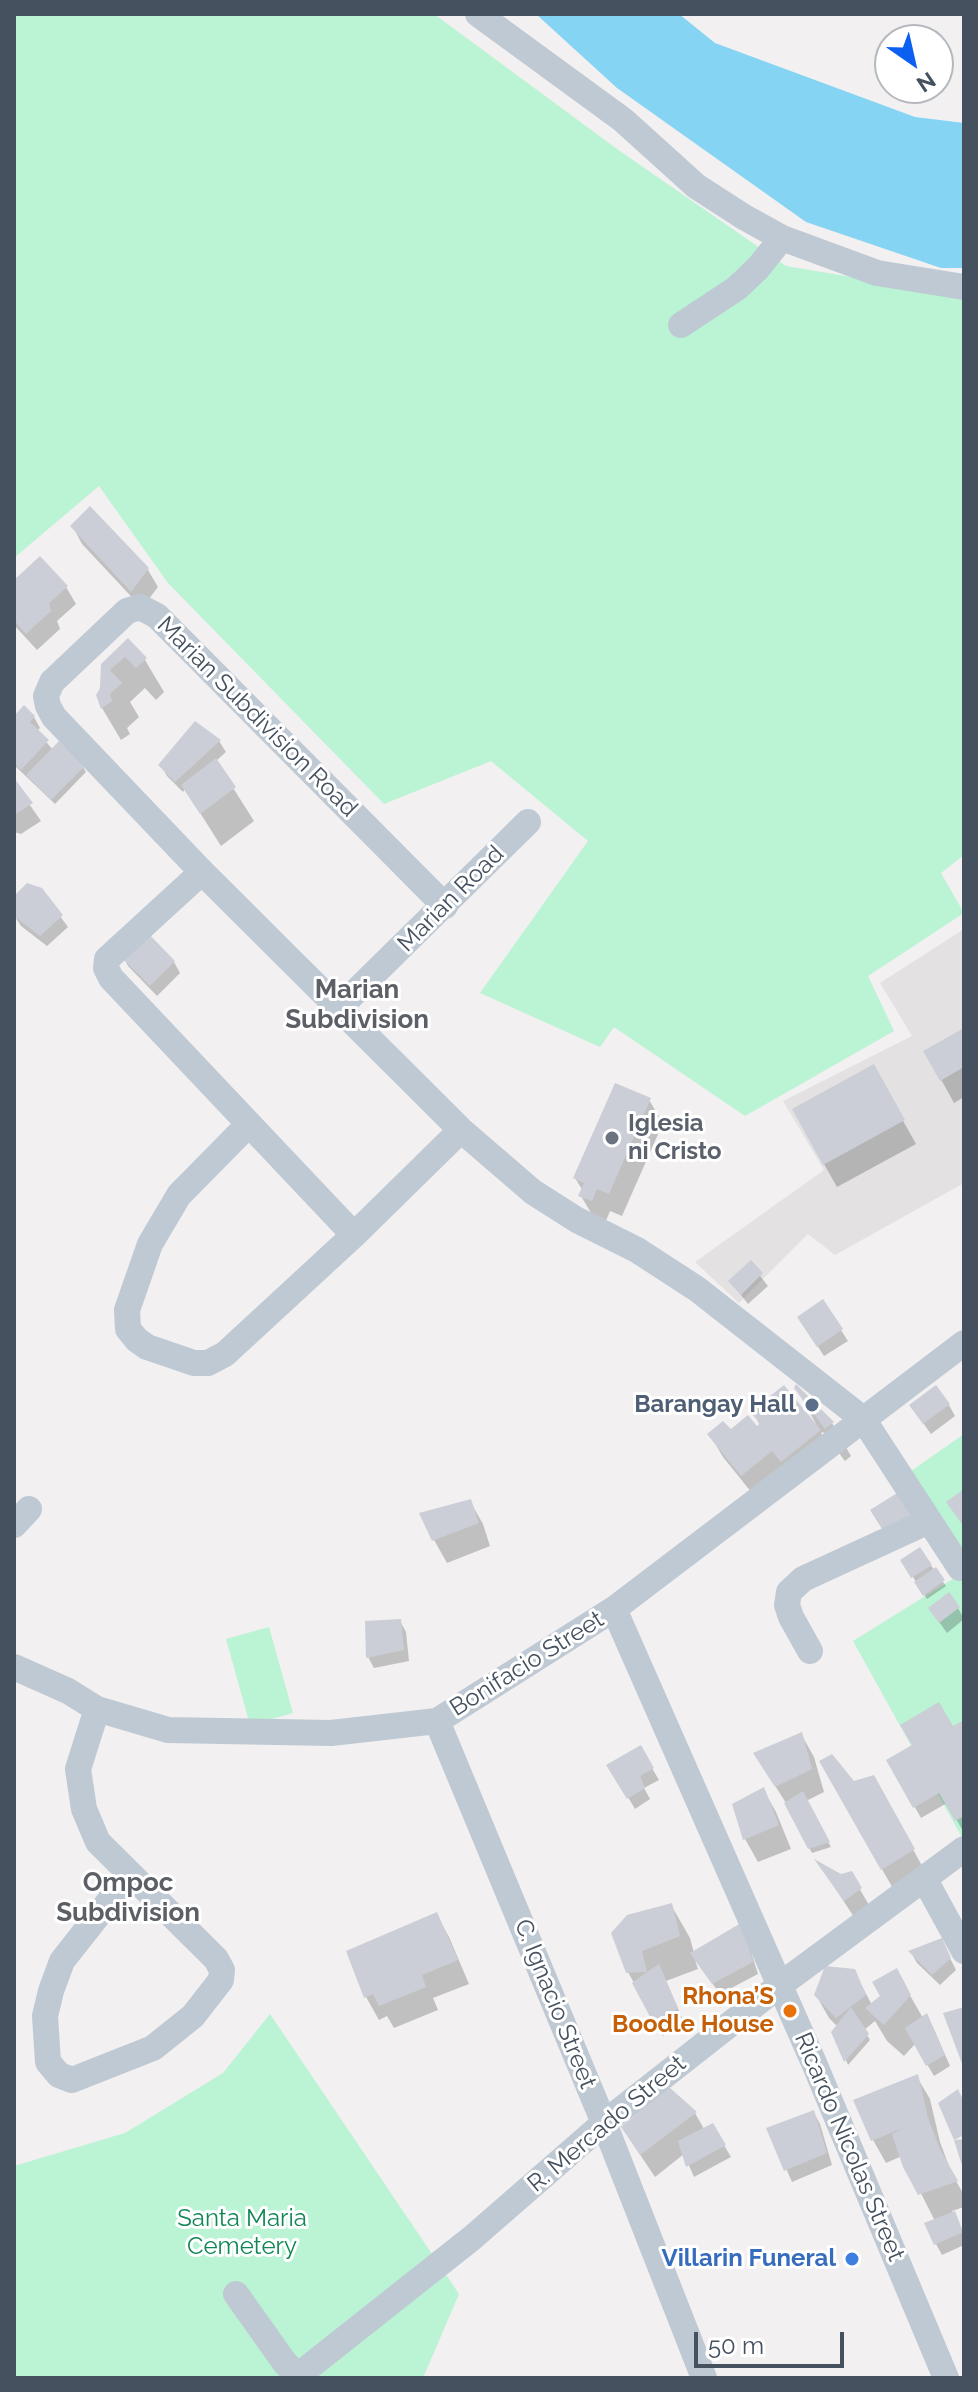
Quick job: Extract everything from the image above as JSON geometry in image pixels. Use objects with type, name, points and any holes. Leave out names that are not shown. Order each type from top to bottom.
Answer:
[{"type":"street","points":[[478,14],[623,120],[696,186],[782,238],[877,273],[964,287]]},
{"type":"street","points":[[681,325],[737,288],[782,238]]},
{"type":"street","name":"Marian Subdivision Road","points":[[202,872],[54,717],[48,706],[46,696],[52,682],[127,611],[140,607],[157,616],[445,906]]},
{"type":"street","name":"Marian Road","points":[[339,1008],[528,822]]},
{"type":"street","points":[[354,1235],[111,978],[106,968],[107,959],[202,872],[461,1130],[533,1192],[577,1220],[637,1250],[697,1289],[863,1419],[960,1568],[964,1565]]},
{"type":"street","points":[[248,1125],[179,1195],[150,1244],[127,1310],[128,1329],[147,1347],[194,1363],[208,1363],[225,1354],[354,1235],[461,1130]]},
{"type":"street","name":"Bonifacio Street","points":[[14,1667],[68,1691],[97,1709],[168,1730],[331,1733],[437,1721],[614,1609],[964,1343]]},
{"type":"street","points":[[810,1651],[791,1617],[787,1605],[789,1592],[803,1579],[929,1521]]},
{"type":"street","name":"Ricardo Nicolas Street","points":[[614,1609],[780,1985],[946,2378]]},
{"type":"street","points":[[97,1709],[78,1769],[84,1809],[98,1842],[216,1959],[222,1970],[221,1980],[193,2016],[153,2048],[72,2080],[59,2075],[48,2062],[45,2016],[51,1991],[62,1961],[129,1876]]},
{"type":"street","name":"C. Ignacio Street","points":[[437,1721],[604,2123],[704,2378]]},
{"type":"street","name":"R. Mercado Street","points":[[297,2377],[472,2238],[604,2123],[780,1985],[964,1849]]},
{"type":"street","points":[[925,1880],[964,1951]]},
{"type":"street","points":[[236,2294],[297,2377]]},
{"type":"street","points":[[955,2378],[964,2373]]},
{"type":"shaded area","points":[[964,929],[964,1183],[835,1255],[808,1234],[739,1303],[695,1262],[824,1170],[783,1101],[912,1036],[880,983]]},
{"type":"green space","points":[[434,14],[617,149],[786,266],[964,296],[964,855],[941,873],[964,913],[868,976],[894,1031],[745,1116],[614,1027],[600,1047],[480,993],[588,841],[491,761],[384,804],[168,583],[99,486],[14,558],[14,15]]},
{"type":"green space","points":[[964,1434],[964,1565],[901,1478]]},
{"type":"green space","points":[[964,1572],[964,1841],[853,1641]]},
{"type":"green space","points":[[269,1627],[293,1713],[250,1725],[226,1639]]},
{"type":"green space","name":"Santa Maria Cemetery","points":[[270,2014],[459,2294],[423,2378],[14,2378],[14,2166],[125,2133],[223,2073]]},
{"type":"water","points":[[536,14],[679,14],[715,43],[874,104],[915,117],[964,123],[964,268],[941,268],[806,222],[617,88]]},
{"type":"building","points":[[90,506],[149,568],[131,592],[70,526]]},
{"type":"building","points":[[40,556],[68,586],[49,603],[51,611],[26,634],[14,620],[14,580]]},
{"type":"building","points":[[128,638],[147,658],[136,668],[125,657],[110,670],[122,683],[110,694],[112,701],[101,709],[96,695],[100,688],[101,664]]},
{"type":"building","points":[[24,705],[35,716],[30,722],[49,740],[21,770],[14,763],[14,716]]},
{"type":"building","points":[[195,721],[221,740],[175,782],[158,765]]},
{"type":"building","points":[[59,741],[85,766],[51,800],[26,775]]},
{"type":"building","points":[[216,758],[236,787],[200,814],[181,785]]},
{"type":"building","points":[[14,778],[33,803],[14,815]]},
{"type":"building","points":[[27,883],[42,888],[63,915],[40,936],[14,916],[14,896]]},
{"type":"building","points":[[145,930],[175,961],[150,986],[119,955]]},
{"type":"building","points":[[964,1028],[964,1067],[940,1081],[923,1051]]},
{"type":"building","points":[[874,1064],[905,1120],[823,1165],[792,1109]]},
{"type":"building","name":"Iglesia ni Cristo","points":[[615,1083],[651,1098],[609,1194],[597,1189],[592,1201],[578,1196],[584,1183],[573,1178]]},
{"type":"building","points":[[751,1260],[763,1273],[741,1295],[728,1281]]},
{"type":"building","points":[[823,1299],[843,1329],[817,1347],[797,1317]]},
{"type":"building","name":"Barangay Hall","points":[[796,1384],[834,1422],[825,1429],[794,1388]]},
{"type":"building","points":[[784,1385],[821,1430],[781,1462],[772,1451],[741,1476],[707,1434],[723,1421],[731,1429],[748,1415],[757,1426],[760,1423],[750,1412]]},
{"type":"building","points":[[936,1385],[950,1404],[923,1424],[909,1405]]},
{"type":"building","points":[[964,1489],[964,1527],[946,1502]]},
{"type":"building","points":[[902,1490],[916,1512],[884,1532],[870,1510]]},
{"type":"building","points":[[471,1499],[479,1523],[432,1541],[419,1513]]},
{"type":"building","points":[[920,1547],[932,1565],[911,1578],[900,1560]]},
{"type":"building","points":[[936,1567],[945,1580],[923,1596],[914,1582]]},
{"type":"building","points":[[949,1592],[960,1607],[939,1623],[928,1608]]},
{"type":"building","points":[[401,1619],[404,1650],[366,1658],[365,1621]]},
{"type":"building","points":[[939,1702],[953,1726],[964,1720],[964,1816],[955,1821],[939,1793],[913,1808],[886,1760],[912,1745],[900,1725]]},
{"type":"building","points":[[802,1732],[812,1769],[775,1787],[753,1753]]},
{"type":"building","points":[[641,1745],[654,1768],[640,1776],[645,1788],[627,1799],[606,1765]]},
{"type":"building","points":[[832,1754],[854,1781],[874,1775],[915,1849],[881,1870],[819,1761]]},
{"type":"building","points":[[764,1787],[779,1825],[743,1840],[732,1804]]},
{"type":"building","points":[[803,1791],[830,1842],[808,1849],[784,1803]]},
{"type":"building","points":[[814,1859],[841,1874],[852,1871],[862,1888],[844,1901]]},
{"type":"building","points":[[672,1903],[680,1936],[642,1951],[647,1972],[626,1973],[611,1933],[627,1915]]},
{"type":"building","points":[[437,1912],[458,1960],[422,1975],[426,1987],[379,2006],[373,1994],[364,1998],[346,1951]]},
{"type":"building","points":[[741,1923],[753,1962],[712,1984],[690,1953]]},
{"type":"building","points":[[942,1938],[951,1958],[932,1975],[908,1951]]},
{"type":"building","points":[[659,1964],[678,2008],[655,2026],[632,1983]]},
{"type":"building","points":[[825,1966],[855,1969],[866,1995],[836,2018],[814,1995]]},
{"type":"building","points":[[897,1968],[911,1995],[884,2025],[865,2008],[880,1996],[872,1982]]},
{"type":"building","points":[[851,2007],[869,2034],[844,2062],[831,2032]]},
{"type":"building","points":[[964,2007],[964,2069],[943,2013]]},
{"type":"building","points":[[927,2013],[945,2055],[926,2066],[905,2028]]},
{"type":"building","points":[[918,2074],[928,2118],[940,2149],[958,2181],[918,2195],[903,2167],[892,2134],[908,2126],[871,2141],[853,2100]]},
{"type":"building","points":[[669,2087],[697,2112],[640,2155],[621,2127]]},
{"type":"building","points":[[958,2089],[964,2102],[964,2135],[954,2140],[938,2103]]},
{"type":"building","points":[[814,2110],[827,2153],[784,2171],[766,2128]]},
{"type":"building","points":[[713,2123],[726,2145],[686,2167],[678,2141]]},
{"type":"building","points":[[964,2139],[964,2169],[963,2169],[954,2140]]},
{"type":"building","points":[[955,2211],[963,2232],[934,2245],[924,2223]]},
{"type":"place","name":"Iglesia ni Cristo","points":[[612,1138]]},
{"type":"place","name":"Barangay Hall","points":[[812,1405]]},
{"type":"place","name":"Rhona’S Boodle House","points":[[790,2011]]},
{"type":"place","name":"Villarin Funeral","points":[[852,2259]]},
{"type":"district","name":"Marian Subdivision","points":[[357,1005]]},
{"type":"district","name":"Ompoc Subdivision","points":[[128,1898]]}]
